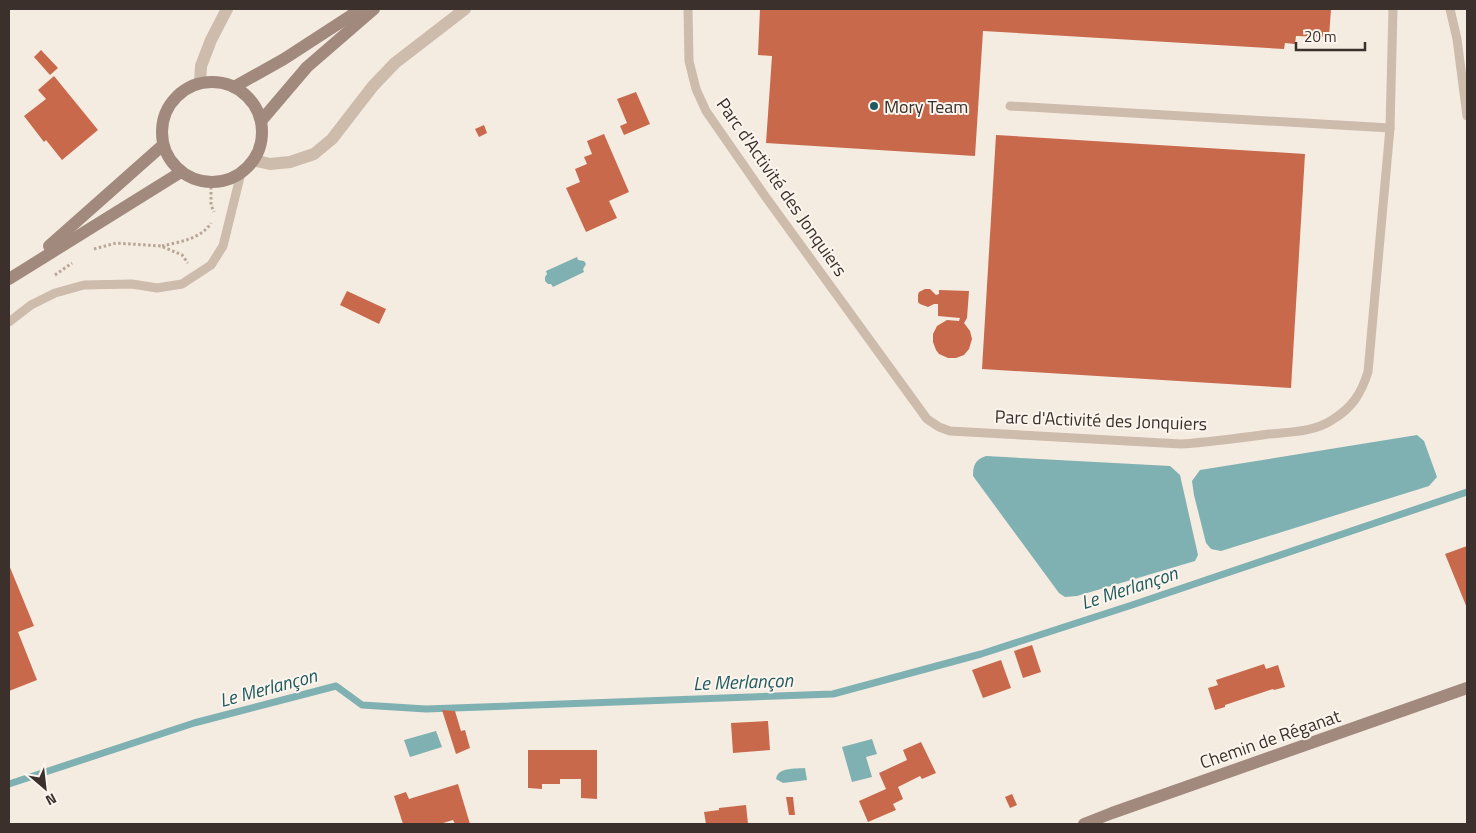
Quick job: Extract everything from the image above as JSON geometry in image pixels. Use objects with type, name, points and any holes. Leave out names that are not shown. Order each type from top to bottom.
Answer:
[{"type":"main road","points":[[234,87],[284,60],[361,9]]},
{"type":"main road","points":[[261,121],[307,67],[374,9]]},
{"type":"main road","points":[[218,82],[234,87],[247,96],[256,107],[261,121],[262,135],[260,148],[253,160],[241,173],[227,180],[211,182],[195,180],[181,172],[170,160],[163,145],[161,129],[165,113],[173,99],[186,89],[200,83],[218,82]]},
{"type":"main road","points":[[23,269],[163,145]]},
{"type":"main road","points":[[9,279],[181,172]]},
{"type":"main road","name":"Chemin de Réganat","points":[[1084,824],[1467,688]]},
{"type":"street","points":[[200,83],[201,66],[211,40],[227,9]]},
{"type":"street","points":[[253,160],[270,164],[290,162],[314,154],[332,139],[373,86],[395,63],[465,9]]},
{"type":"lane","name":"Parc d'Activité des Jonquiers","points":[[688,9],[689,61],[696,89],[706,111],[765,196],[928,420],[950,431],[1181,444],[1313,428],[1332,421],[1349,408],[1362,390],[1368,372],[1390,128],[1393,9]]},
{"type":"lane","points":[[1450,9],[1457,39],[1467,116]]},
{"type":"lane","points":[[1010,106],[1390,128]]},
{"type":"lane","points":[[9,322],[31,305],[55,293],[84,285],[132,284],[158,288],[182,284],[211,265],[223,246],[241,173]]},
{"type":"path","points":[[161,246],[196,236],[208,228],[212,222],[214,212],[211,205],[211,182]]},
{"type":"path","points":[[88,253],[94,249],[116,243],[161,246],[182,255],[196,274]]},
{"type":"path","points":[[53,276],[76,261]]},
{"type":"water","points":[[577,257],[578,260],[584,261],[586,264],[583,269],[584,272],[553,287],[545,281],[546,271]]},
{"type":"water","points":[[1417,435],[1424,441],[1437,477],[1429,486],[1221,551],[1211,549],[1206,543],[1192,481],[1200,470]]},
{"type":"water","points":[[986,456],[1170,466],[1180,475],[1198,555],[1195,561],[1077,596],[1065,597],[1059,593],[973,476],[975,463]]},
{"type":"water","points":[[436,731],[442,747],[410,757],[404,740]]},
{"type":"water","points":[[872,739],[877,754],[866,757],[872,777],[852,782],[842,747]]},
{"type":"water","points":[[805,768],[807,780],[783,783],[776,779],[780,772]]},
{"type":"building","name":"Mory Team","points":[[760,9],[1331,9],[1329,37],[1296,36],[1295,44],[1285,43],[1284,49],[983,31],[975,156],[766,143],[772,56],[758,55]]},
{"type":"building","points":[[41,50],[58,68],[50,75],[34,57]]},
{"type":"building","points":[[54,76],[98,130],[62,160],[46,140],[44,142],[24,116],[46,99],[38,90]]},
{"type":"building","points":[[636,92],[650,124],[624,135],[620,126],[627,123],[617,99]]},
{"type":"building","points":[[484,125],[487,133],[479,137],[475,129]]},
{"type":"building","points":[[604,134],[629,192],[609,201],[617,218],[586,232],[566,188],[580,182],[575,169],[587,164],[584,157],[592,154],[587,141]]},
{"type":"building","points":[[996,135],[1305,154],[1291,388],[982,369]]},
{"type":"building","points":[[930,289],[936,295],[939,294],[939,290],[969,291],[967,318],[964,323],[970,331],[972,339],[969,349],[964,355],[948,358],[939,354],[936,350],[933,334],[937,326],[947,320],[959,321],[960,318],[938,316],[938,304],[928,307],[920,304],[918,302],[919,292]]},
{"type":"building","points":[[347,291],[386,309],[379,324],[340,305]]},
{"type":"building","points":[[1467,546],[1467,608],[1445,554]]},
{"type":"building","points":[[9,565],[34,626],[18,632],[37,680],[9,691]]},
{"type":"building","points":[[1032,645],[1041,672],[1023,678],[1014,651]]},
{"type":"building","points":[[1001,660],[1011,688],[983,698],[972,670]]},
{"type":"building","points":[[1264,664],[1266,669],[1278,665],[1285,687],[1273,689],[1215,710],[1208,688],[1218,685],[1216,680]]},
{"type":"building","points":[[442,710],[455,711],[461,731],[465,730],[470,748],[456,754]]},
{"type":"building","points":[[768,721],[770,750],[733,753],[731,723]]},
{"type":"building","points":[[921,742],[936,773],[922,779],[920,776],[898,787],[903,799],[893,804],[896,810],[868,822],[859,801],[886,789],[879,773],[907,760],[903,750]]},
{"type":"building","points":[[528,750],[597,750],[597,799],[581,798],[581,779],[560,779],[560,784],[542,784],[542,789],[528,788]]},
{"type":"building","points":[[458,784],[470,824],[455,824],[453,820],[440,824],[403,824],[394,796],[406,792],[409,799]]},
{"type":"building","points":[[1012,794],[1017,805],[1010,808],[1005,797]]},
{"type":"building","points":[[786,797],[793,797],[795,815],[789,815]]},
{"type":"building","points":[[746,805],[748,824],[706,824],[704,812]]},
{"type":"waterway","name":"Le Merlançon","points":[[9,784],[194,723],[336,686],[362,705],[426,709],[833,694],[981,654],[1467,492]]},
{"type":"place","name":"Mory Team","points":[[874,106]]}]
